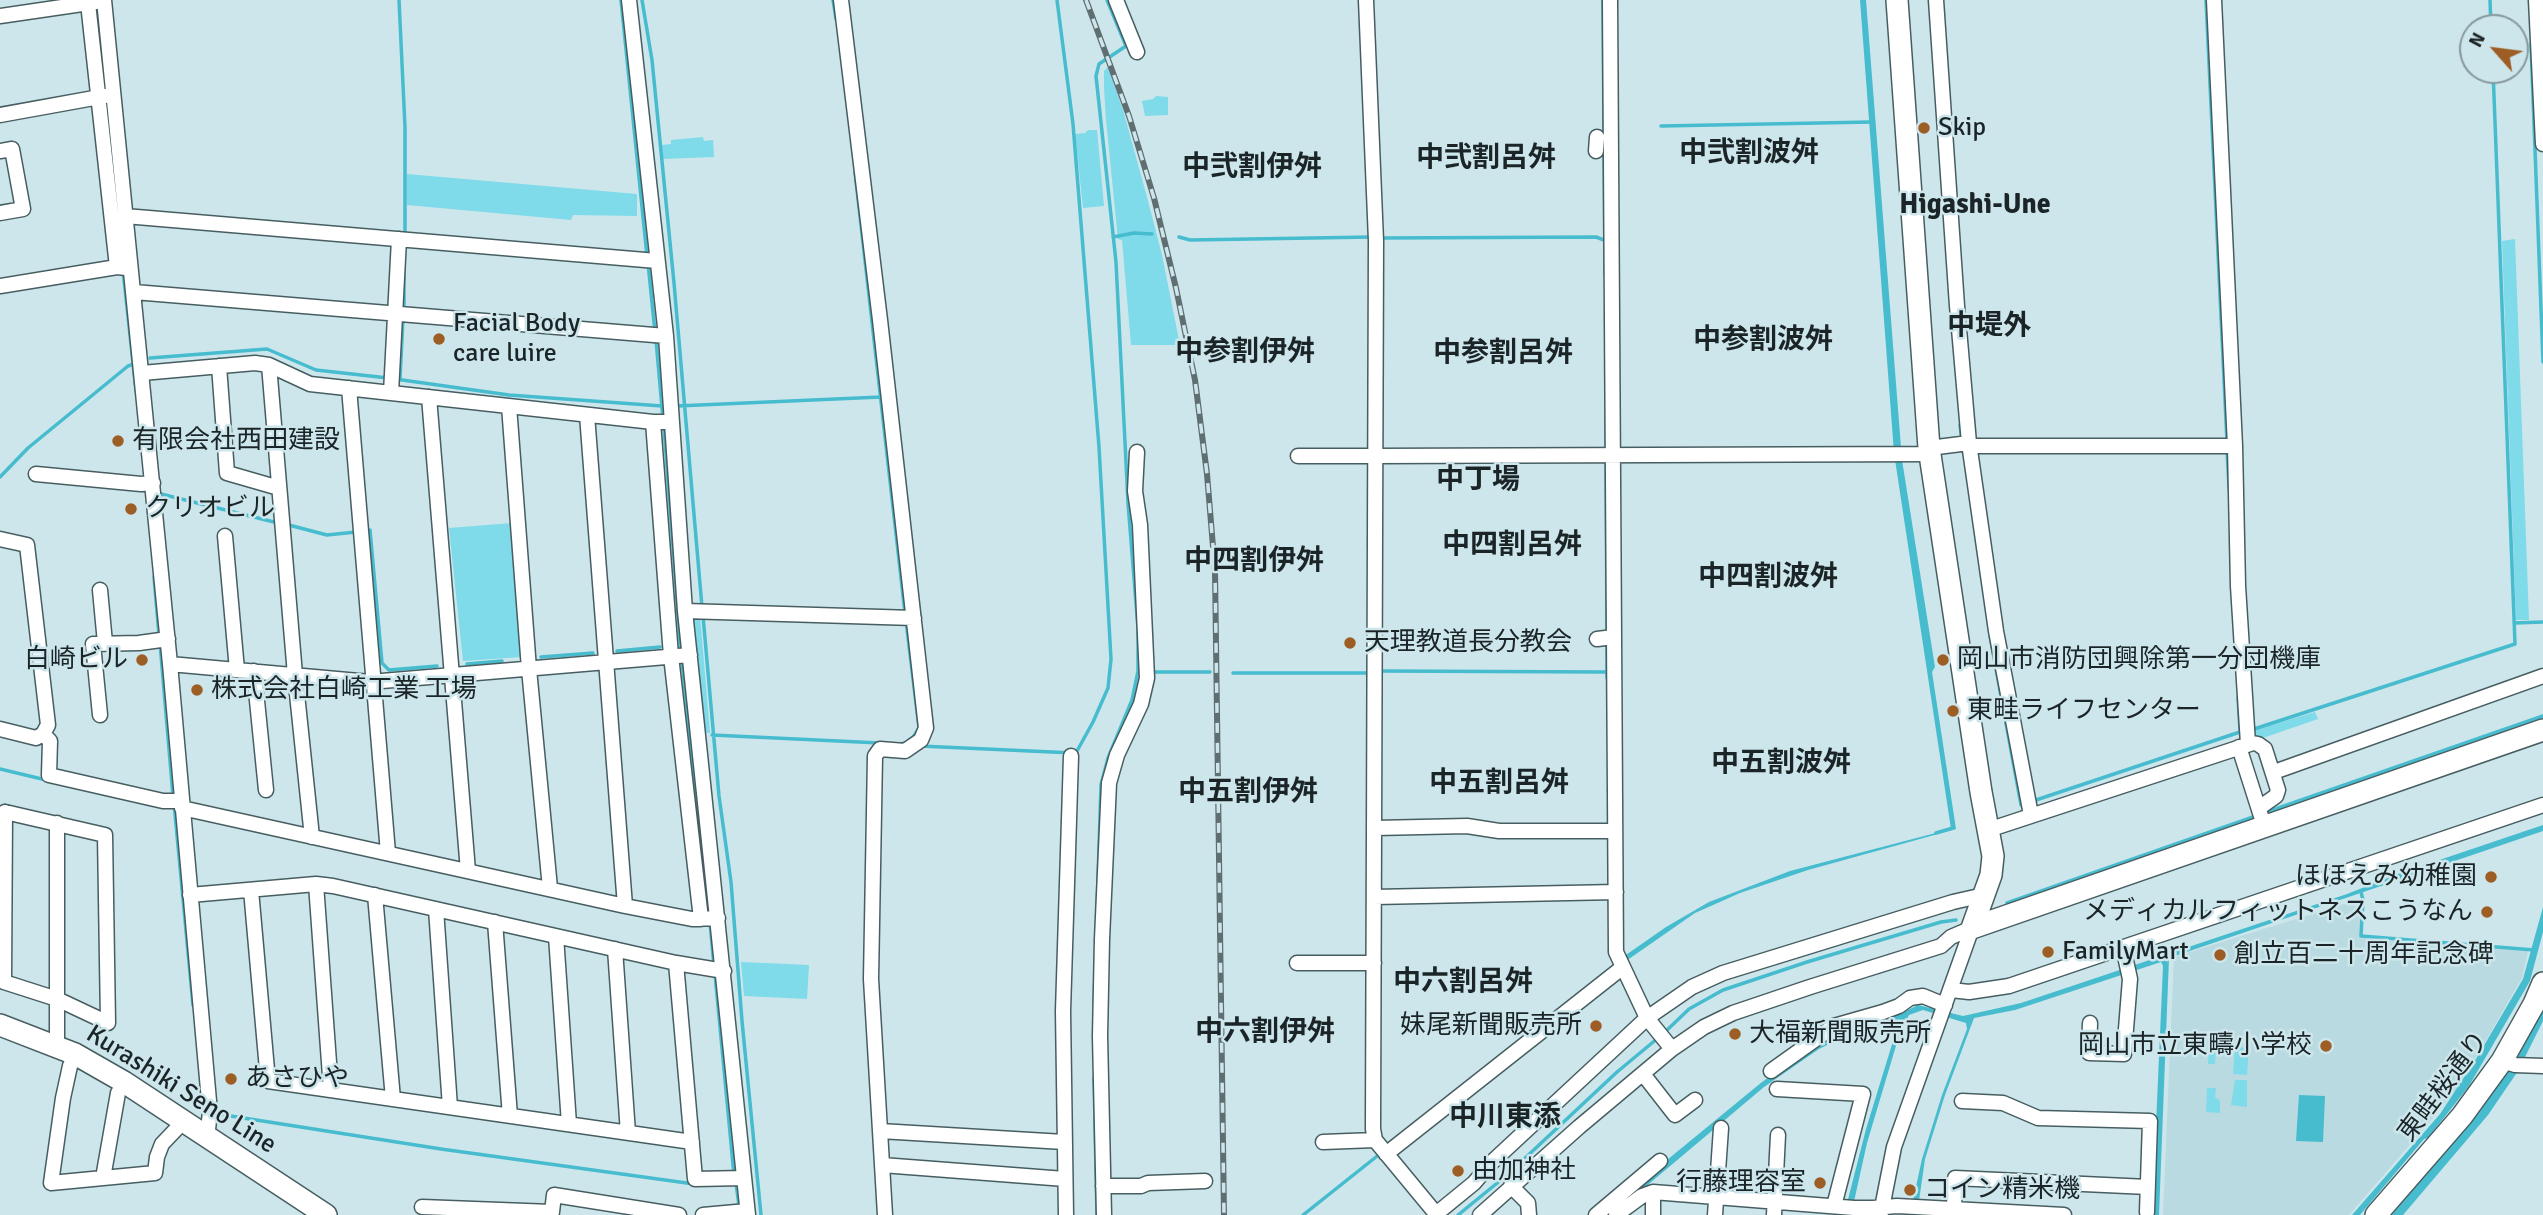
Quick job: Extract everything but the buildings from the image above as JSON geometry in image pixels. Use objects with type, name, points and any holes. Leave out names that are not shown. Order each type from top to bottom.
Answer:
[{"type":"street","points":[[629,0],[659,335],[681,655],[743,1212],[703,1215]]},
{"type":"street","points":[[841,0],[879,307],[907,618],[926,728],[921,740],[905,751],[880,749],[875,756],[872,979],[885,1215]]},
{"type":"street","points":[[1116,0],[1137,52]]},
{"type":"street","points":[[1366,0],[1376,237],[1371,456],[1375,670],[1371,963],[1373,1129],[1378,1146],[1436,1214],[1474,1183],[1647,1018],[1692,987],[1723,974],[1953,902],[1975,897],[1982,900]]},
{"type":"street","points":[[1610,0],[1606,112],[1601,140],[1608,343],[1606,638],[1611,892],[1616,952],[1647,1018],[1665,1040]]},
{"type":"street","points":[[1882,1211],[1894,1147],[1993,866],[1930,451],[1897,0]]},
{"type":"street","points":[[1936,0],[1966,444],[1996,631],[2031,815]]},
{"type":"street","points":[[2214,0],[2230,447],[2246,738],[2261,816]]},
{"type":"street","points":[[2536,0],[2543,144]]},
{"type":"street","points":[[0,16],[97,2],[104,97],[123,268],[134,292],[142,373],[148,483],[162,640],[170,664],[178,803],[190,895],[210,1112],[207,1138]]},
{"type":"street","points":[[0,115],[104,97]]},
{"type":"street","points":[[104,97],[125,216],[123,268]]},
{"type":"street","points":[[0,151],[12,149],[23,209],[0,213]]},
{"type":"street","points":[[125,216],[651,261]]},
{"type":"street","points":[[392,384],[400,314],[403,239]]},
{"type":"street","points":[[0,286],[123,268]]},
{"type":"street","points":[[134,292],[659,335]]},
{"type":"street","points":[[142,373],[255,363],[269,365],[310,384],[349,388],[392,384],[429,397],[663,422]]},
{"type":"street","points":[[269,365],[295,675],[312,837]]},
{"type":"street","points":[[219,366],[227,473],[279,488]]},
{"type":"street","points":[[349,388],[376,682],[388,853]]},
{"type":"street","points":[[429,397],[468,871]]},
{"type":"street","points":[[509,406],[529,669],[550,888]]},
{"type":"street","points":[[587,415],[625,906]]},
{"type":"street","points":[[663,422],[685,611],[681,655]]},
{"type":"street","points":[[1298,456],[1898,455],[1966,444],[2230,447]]},
{"type":"street","points":[[1104,1215],[1101,939],[1109,783],[1117,755],[1141,704],[1147,678],[1140,525],[1135,491],[1137,452]]},
{"type":"street","points":[[36,474],[148,483]]},
{"type":"street","points":[[225,536],[237,670]]},
{"type":"street","points":[[0,539],[27,545],[48,725],[43,734],[36,738],[0,730]]},
{"type":"street","points":[[100,590],[105,643]]},
{"type":"street","points":[[685,611],[907,618]]},
{"type":"street","points":[[100,715],[93,644],[162,640]]},
{"type":"street","points":[[170,664],[376,682],[681,655]]},
{"type":"street","points":[[254,671],[266,790]]},
{"type":"street","points":[[2274,772],[2543,676]]},
{"type":"street","points":[[1941,946],[1951,937],[1972,928],[2261,816],[2543,730]]},
{"type":"street","points":[[43,734],[50,741],[49,775],[178,803],[312,837],[625,906],[709,918]]},
{"type":"street","points":[[1988,830],[2246,738],[2265,749],[2278,790],[2261,816]]},
{"type":"street","points":[[1066,1215],[1063,1011],[1066,854],[1072,756]]},
{"type":"street","points":[[1951,990],[1969,992],[2009,986],[2543,805]]},
{"type":"street","points":[[5,812],[105,835],[108,1023],[57,999],[4,982],[5,812]]},
{"type":"street","points":[[57,824],[57,999],[69,1056],[51,1183],[155,1173],[162,1144],[183,1122]]},
{"type":"street","points":[[1374,828],[1467,827],[1499,831],[1611,831]]},
{"type":"street","points":[[190,895],[316,884],[333,886],[717,970]]},
{"type":"street","points":[[316,884],[331,1090]]},
{"type":"street","points":[[251,890],[268,1081],[692,1142]]},
{"type":"street","points":[[1374,897],[1611,892]]},
{"type":"street","points":[[375,895],[393,1099]]},
{"type":"street","points":[[436,909],[450,1107]]},
{"type":"street","points":[[495,922],[510,1116]]},
{"type":"street","points":[[556,936],[569,1124]]},
{"type":"street","points":[[1480,1215],[1643,1073],[1665,1040],[1704,1027],[1733,1013],[1941,946],[1951,945],[1962,956]]},
{"type":"street","points":[[2090,1023],[2089,1053],[2124,1054],[2128,1019],[2127,969],[2123,947]]},
{"type":"street","points":[[615,949],[628,1133]]},
{"type":"street","points":[[676,963],[695,1180],[738,1178]]},
{"type":"street","points":[[1297,963],[1371,963]]},
{"type":"street","points":[[1323,1142],[1378,1146],[1621,963]]},
{"type":"street","name":"東畦桜通り","points":[[2376,1215],[2462,1116],[2513,1064],[2543,983]]},
{"type":"street","points":[[1771,1071],[1834,1026],[1883,1012],[1910,998],[1923,996],[1945,1005]]},
{"type":"street","name":"Kurashiki Seno Line","points":[[0,1025],[69,1056],[183,1122],[326,1215]]},
{"type":"street","points":[[2513,1064],[2543,1066]]},
{"type":"street","points":[[1643,1073],[1675,1115],[1695,1100]]},
{"type":"street","points":[[103,1178],[121,1086]]},
{"type":"street","points":[[1777,1089],[1863,1094],[1844,1207]]},
{"type":"street","points":[[1962,1101],[2003,1103],[2038,1118],[2150,1121],[2146,1214]]},
{"type":"street","points":[[1715,1215],[1721,1128]]},
{"type":"street","points":[[880,1132],[1064,1142]]},
{"type":"street","points":[[1774,1208],[1778,1135]]},
{"type":"street","points":[[1616,1215],[1660,1161]]},
{"type":"street","points":[[882,1165],[1065,1179]]},
{"type":"street","points":[[1954,1209],[1955,1178],[2148,1187]]},
{"type":"street","points":[[1103,1186],[1205,1181]]},
{"type":"street","points":[[1511,1186],[1528,1203],[1529,1215]]},
{"type":"street","points":[[1596,1215],[1634,1191],[1715,1197],[1774,1208],[1844,1207],[1882,1211],[1915,1207],[2064,1215]]},
{"type":"street","points":[[1653,1192],[1653,1215]]},
{"type":"street","points":[[422,1206],[446,1211],[552,1212],[554,1195],[589,1208],[679,1215]]},
{"type":"shaded area","points":[[1860,0],[1866,0],[1902,460],[1935,667],[1932,672],[1956,829],[1808,870],[1740,893],[1695,913],[1626,961],[1623,957],[1666,927],[1709,902],[1790,871],[1951,829],[1894,453]]},
{"type":"shaded area","points":[[1108,67],[1147,197],[1180,345],[1131,345],[1122,240],[1118,239],[1106,120],[1104,71]]},
{"type":"shaded area","points":[[1156,96],[1168,97],[1168,115],[1145,116],[1142,101]]},
{"type":"shaded area","points":[[1097,130],[1104,206],[1083,208],[1075,134]]},
{"type":"shaded area","points":[[703,137],[704,141],[713,140],[714,157],[663,159],[662,145],[671,144],[671,140]]},
{"type":"shaded area","points":[[407,174],[637,194],[637,216],[573,215],[571,220],[407,205]]},
{"type":"shaded area","points":[[2515,239],[2529,620],[2516,620],[2502,241]]},
{"type":"shaded area","points":[[512,523],[522,657],[463,661],[449,528]]},
{"type":"shaded area","points":[[700,615],[710,733],[704,733],[692,616]]},
{"type":"shaded area","points":[[2315,712],[2318,719],[2260,739],[2253,737],[2252,731]]},
{"type":"shaded area","points":[[2543,825],[2543,831],[2169,958],[2159,1215],[2152,1215],[2163,966],[2161,962],[2015,1010],[1974,1018],[1945,1095],[1925,1159],[1917,1215],[1913,1215],[1913,1200],[1922,1159],[1967,1029],[1966,1023],[1923,1010],[1909,1015],[1901,1029],[1867,1143],[1851,1215],[1844,1215],[1866,1129],[1897,1028],[1894,1030],[1882,1025],[1858,1030],[1819,1049],[1764,1087],[1612,1215],[1600,1215],[1762,1082],[1823,1039],[1851,1024],[1900,1014],[1918,1005],[1963,1016],[2021,1003]]},
{"type":"shaded area","name":"岡山市立東疇小学校","points":[[2360,899],[2360,938],[2528,951],[2522,978],[2452,1096],[2349,1215],[2163,1215],[2174,957]]},
{"type":"shaded area","points":[[2543,907],[2543,932],[2530,981],[2469,1086],[2428,1138],[2424,1139],[2360,1215],[2352,1215],[2440,1114],[2476,1059],[2523,979]]},
{"type":"shaded area","points":[[741,962],[809,965],[807,999],[744,996]]},
{"type":"shaded area","points":[[2543,1008],[2543,1021],[2518,1071],[2488,1115],[2403,1215],[2392,1215],[2481,1110],[2510,1069]]},
{"type":"shaded area","points":[[2210,1032],[2217,1033],[2215,1064],[2208,1064]]},
{"type":"shaded area","points":[[2235,1047],[2249,1048],[2247,1075],[2233,1074]]},
{"type":"shaded area","points":[[2235,1080],[2247,1080],[2247,1107],[2231,1105]]},
{"type":"shaded area","points":[[2207,1088],[2216,1088],[2215,1097],[2220,1101],[2220,1113],[2206,1112]]},
{"type":"shaded area","points":[[2299,1095],[2325,1096],[2323,1142],[2296,1141]]},
{"type":"waterway","points":[[399,0],[405,127],[405,236]]},
{"type":"waterway","points":[[621,0],[647,256]]},
{"type":"waterway","points":[[642,0],[652,60],[702,607]]},
{"type":"waterway","points":[[833,0],[836,19]]},
{"type":"waterway","points":[[920,746],[1074,753],[1093,722],[1108,688],[1111,659],[1099,447],[1073,124],[1057,0]]},
{"type":"waterway","points":[[1094,1003],[1101,785],[1108,758],[1132,700],[1138,671],[1138,628],[1128,503],[1116,262],[1096,76],[1099,64],[1126,46],[1107,0]]},
{"type":"waterway","points":[[1603,0],[1605,275]]},
{"type":"waterway","points":[[2206,0],[2227,442]]},
{"type":"waterway","points":[[2490,0],[2490,14]]},
{"type":"waterway","points":[[2531,44],[2543,362]]},
{"type":"waterway","points":[[2251,730],[2515,644],[2494,84]]},
{"type":"waterway","points":[[1661,126],[1871,122]]},
{"type":"waterway","points":[[855,172],[905,613]]},
{"type":"waterway","points":[[1113,237],[1134,233],[1152,234]]},
{"type":"waterway","points":[[1179,237],[1190,240],[1372,237]]},
{"type":"waterway","points":[[1380,238],[1596,237],[1604,240]]},
{"type":"waterway","points":[[648,263],[655,332]]},
{"type":"waterway","points":[[404,268],[404,309]]},
{"type":"waterway","points":[[123,270],[136,391]]},
{"type":"waterway","points":[[400,379],[403,317]]},
{"type":"waterway","points":[[656,340],[663,419]]},
{"type":"waterway","points":[[150,358],[267,349],[316,370],[388,378]]},
{"type":"waterway","points":[[0,477],[28,448],[128,366],[134,364]]},
{"type":"waterway","points":[[395,379],[509,395],[662,406]]},
{"type":"waterway","points":[[677,406],[881,397]]},
{"type":"waterway","points":[[1606,416],[1606,450]]},
{"type":"waterway","points":[[1960,425],[1962,441]]},
{"type":"waterway","points":[[664,427],[681,653]]},
{"type":"waterway","points":[[2227,450],[2229,488]]},
{"type":"waterway","points":[[1606,458],[1607,636]]},
{"type":"waterway","points":[[161,494],[278,523]]},
{"type":"waterway","points":[[285,524],[327,535],[356,532]]},
{"type":"waterway","points":[[370,530],[382,663],[389,670],[437,666]]},
{"type":"waterway","points":[[154,577],[159,635]]},
{"type":"waterway","points":[[703,616],[719,796],[731,882],[761,1215]]},
{"type":"waterway","points":[[898,744],[906,743],[919,728],[906,621]]},
{"type":"waterway","points":[[2514,623],[2543,622]]},
{"type":"waterway","points":[[1990,636],[2021,805],[2025,804]]},
{"type":"waterway","points":[[160,643],[173,796]]},
{"type":"waterway","points":[[1607,643],[1607,678]]},
{"type":"waterway","points":[[617,651],[660,647]]},
{"type":"waterway","points":[[541,657],[593,653]]},
{"type":"waterway","points":[[467,664],[502,661]]},
{"type":"waterway","points":[[682,661],[709,914]]},
{"type":"waterway","points":[[1379,671],[1606,672]]},
{"type":"waterway","points":[[1151,672],[1210,672]]},
{"type":"waterway","points":[[1233,673],[1370,673]]},
{"type":"waterway","points":[[2238,698],[2240,731]]},
{"type":"waterway","points":[[2264,813],[2543,716]]},
{"type":"waterway","points":[[2033,801],[2243,731]]},
{"type":"waterway","points":[[712,735],[880,743]]},
{"type":"waterway","points":[[0,769],[46,780]]},
{"type":"waterway","points":[[174,803],[193,1005]]},
{"type":"waterway","points":[[2007,903],[2256,816]]},
{"type":"waterway","points":[[1936,833],[1953,828]]},
{"type":"waterway","points":[[2361,892],[2361,936],[2534,950]]},
{"type":"waterway","points":[[1664,1033],[1689,1009],[1723,990],[1807,962],[1941,922],[1956,920]]},
{"type":"waterway","points":[[710,922],[714,966]]},
{"type":"waterway","points":[[715,974],[734,1175]]},
{"type":"waterway","points":[[1458,1215],[1507,1175],[1617,1072],[1658,1038]]},
{"type":"waterway","points":[[1094,1078],[1097,1215]]},
{"type":"waterway","points":[[218,1114],[441,1149],[694,1184]]},
{"type":"waterway","points":[[1303,1215],[1381,1153]]},
{"type":"waterway","points":[[736,1183],[739,1206]]},
{"type":"railway","points":[[1086,0],[1129,116],[1154,198],[1195,380],[1207,474],[1215,571],[1224,1215]]},
{"type":"place","name":"Skip","points":[[1924,128]]},
{"type":"place","name":"Facial Body care luire","points":[[439,339]]},
{"type":"place","name":"有限会社西田建設","points":[[118,441]]},
{"type":"place","name":"クリオビル","points":[[131,509]]},
{"type":"place","name":"天理教道長分教会","points":[[1350,643]]},
{"type":"place","name":"白崎ビル","points":[[142,660]]},
{"type":"place","name":"岡山市消防団興除第一分団機庫","points":[[1943,660]]},
{"type":"place","name":"株式会社白崎工業 工場","points":[[197,690]]},
{"type":"place","name":"東畦ライフセンター","points":[[1953,711]]},
{"type":"place","name":"ほほえみ幼稚園","points":[[2491,877]]},
{"type":"place","name":"メディカルフィットネスこうなん","points":[[2487,912]]},
{"type":"place","name":"FamilyMart","points":[[2048,952]]},
{"type":"place","name":"創立百二十周年記念碑","points":[[2220,955]]},
{"type":"place","name":"妹尾新聞販売所","points":[[1596,1026]]},
{"type":"place","name":"大福新聞販売所","points":[[1735,1034]]},
{"type":"place","name":"岡山市立東疇小学校","points":[[2326,1046]]},
{"type":"place","name":"あさひや","points":[[231,1079]]},
{"type":"place","name":"由加神社","points":[[1458,1171]]},
{"type":"place","name":"行藤理容室","points":[[1820,1183]]},
{"type":"place","name":"コイン精米機","points":[[1910,1190]]},
{"type":"district","name":"中弐割波舛","points":[[1749,154]]},
{"type":"district","name":"中弐割呂舛","points":[[1486,159]]},
{"type":"district","name":"中弐割伊舛","points":[[1252,168]]},
{"type":"district","name":"Higashi-Une","points":[[1975,206]]},
{"type":"district","name":"中堤外","points":[[1989,327]]},
{"type":"district","name":"中参割波舛","points":[[1763,341]]},
{"type":"district","name":"中参割伊舛","points":[[1245,353]]},
{"type":"district","name":"中参割呂舛","points":[[1503,354]]},
{"type":"district","name":"中丁場","points":[[1478,481]]},
{"type":"district","name":"中四割呂舛","points":[[1512,546]]},
{"type":"district","name":"中四割伊舛","points":[[1254,562]]},
{"type":"district","name":"中四割波舛","points":[[1768,578]]},
{"type":"district","name":"中五割波舛","points":[[1781,764]]},
{"type":"district","name":"中五割呂舛","points":[[1499,784]]},
{"type":"district","name":"中五割伊舛","points":[[1248,793]]},
{"type":"district","name":"中六割呂舛","points":[[1463,983]]},
{"type":"district","name":"中六割伊舛","points":[[1265,1033]]},
{"type":"district","name":"中川東添","points":[[1505,1118]]}]
